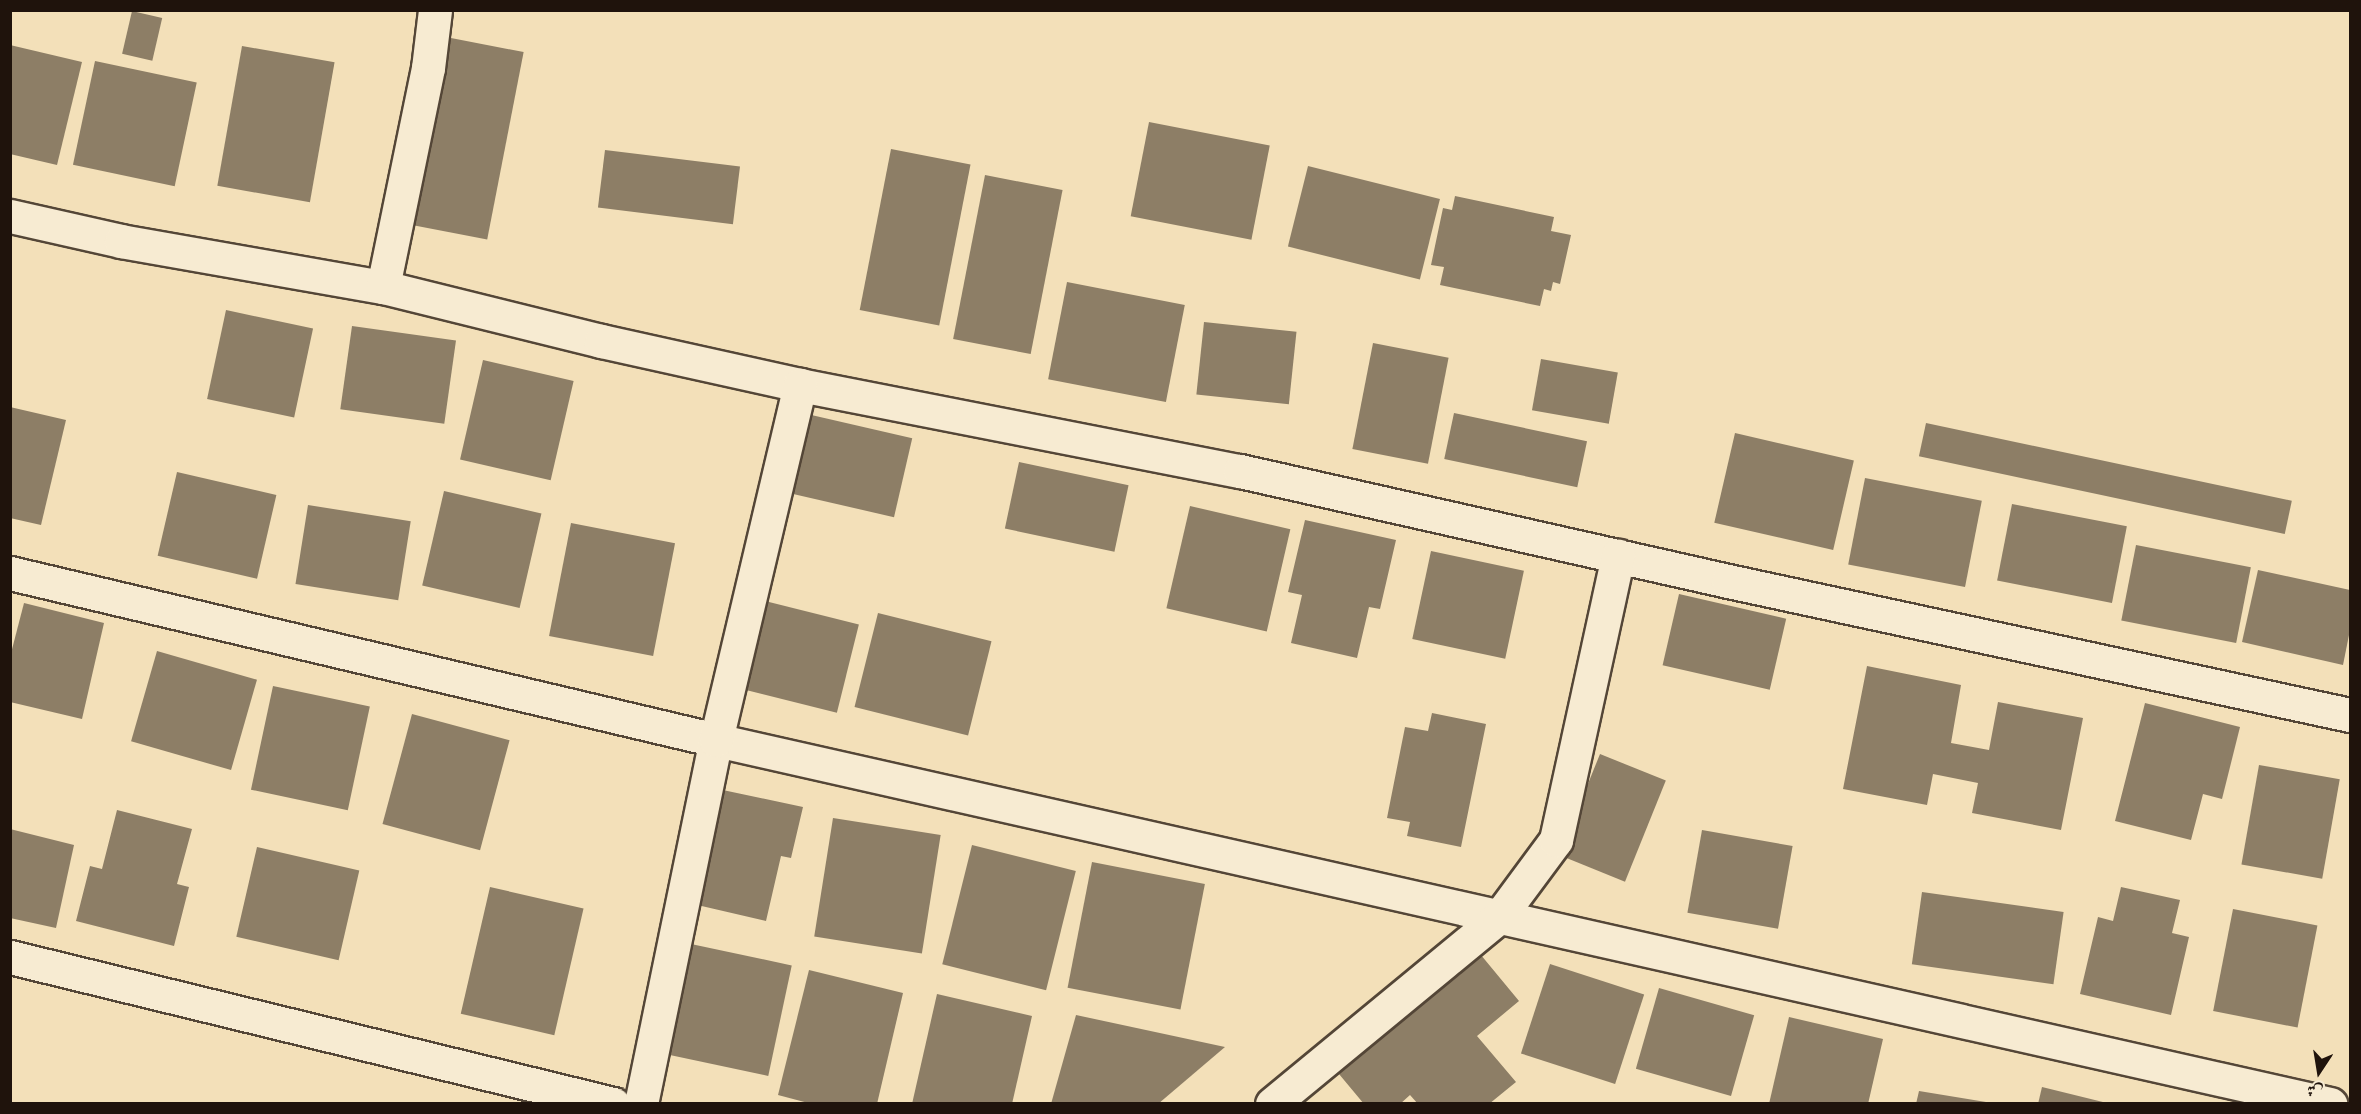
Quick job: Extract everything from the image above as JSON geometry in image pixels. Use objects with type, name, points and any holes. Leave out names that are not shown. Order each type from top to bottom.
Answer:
[{"type":"street","points":[[383,287],[428,68],[435,10]]},
{"type":"street","points":[[10,216],[121,242],[383,287],[800,385],[1240,471],[1618,556],[2350,715]]},
{"type":"street","points":[[641,1104],[717,740],[800,385]]},
{"type":"street","points":[[1272,1104],[1499,917],[1556,840],[1618,556]]},
{"type":"street","points":[[10,573],[717,740],[2330,1104]]},
{"type":"street","points":[[10,957],[605,1103]]},
{"type":"building","points":[[132,11],[162,18],[152,61],[122,54]]},
{"type":"building","points":[[451,38],[524,52],[487,240],[415,225]]},
{"type":"building","points":[[10,45],[82,62],[57,165],[10,154]]},
{"type":"building","points":[[242,46],[335,62],[310,202],[217,186]]},
{"type":"building","points":[[95,61],[197,83],[175,186],[73,165]]},
{"type":"building","points":[[1149,122],[1270,145],[1251,240],[1131,216]]},
{"type":"building","points":[[891,149],[971,164],[939,325],[860,310]]},
{"type":"building","points":[[605,150],[740,167],[733,224],[598,208]]},
{"type":"building","points":[[1308,166],[1440,199],[1420,279],[1288,247]]},
{"type":"building","points":[[985,175],[1063,190],[1031,354],[953,339]]},
{"type":"building","points":[[1455,196],[1554,217],[1551,231],[1571,235],[1560,284],[1553,282],[1551,291],[1544,289],[1540,306],[1440,285],[1444,267],[1431,265],[1443,208],[1452,210]]},
{"type":"building","points":[[1067,282],[1185,305],[1166,402],[1048,379]]},
{"type":"building","points":[[226,310],[313,329],[294,418],[207,399]]},
{"type":"building","points":[[1204,322],[1296,332],[1289,404],[1196,395]]},
{"type":"building","points":[[352,326],[456,341],[444,424],[340,409]]},
{"type":"building","points":[[1373,343],[1449,358],[1428,464],[1352,449]]},
{"type":"building","points":[[1541,359],[1618,373],[1609,424],[1532,410]]},
{"type":"building","points":[[483,360],[574,381],[551,480],[460,459]]},
{"type":"building","points":[[10,407],[66,420],[41,525],[10,518]]},
{"type":"building","points":[[1454,413],[1587,441],[1577,487],[1444,459]]},
{"type":"building","points":[[807,414],[912,438],[894,517],[789,493]]},
{"type":"building","points":[[1926,423],[2292,501],[2285,534],[1919,456]]},
{"type":"building","points":[[1735,433],[1854,460],[1833,550],[1714,523]]},
{"type":"building","points":[[1019,462],[1129,485],[1114,552],[1005,529]]},
{"type":"building","points":[[177,472],[276,495],[257,579],[158,556]]},
{"type":"building","points":[[1865,478],[1982,501],[1965,587],[1848,564]]},
{"type":"building","points":[[444,491],[541,513],[520,608],[422,586]]},
{"type":"building","points":[[2012,504],[2127,526],[2112,603],[1997,581]]},
{"type":"building","points":[[308,505],[411,521],[398,600],[295,584]]},
{"type":"building","points":[[1190,506],[1290,529],[1267,631],[1166,608]]},
{"type":"building","points":[[1305,520],[1396,540],[1380,609],[1369,607],[1357,658],[1291,643],[1302,595],[1288,592]]},
{"type":"building","points":[[571,523],[675,543],[653,656],[549,636]]},
{"type":"building","points":[[2136,545],[2251,567],[2236,643],[2121,621]]},
{"type":"building","points":[[1431,551],[1524,571],[1505,659],[1412,639]]},
{"type":"building","points":[[2258,570],[2350,590],[2350,630],[2343,665],[2242,642]]},
{"type":"building","points":[[1679,594],[1786,619],[1770,690],[1663,665]]},
{"type":"building","points":[[757,599],[859,624],[837,713],[735,687]]},
{"type":"building","points":[[24,603],[104,623],[82,719],[10,702],[10,657]]},
{"type":"building","points":[[878,613],[992,641],[968,735],[855,707]]},
{"type":"building","points":[[157,651],[257,680],[231,770],[131,741]]},
{"type":"building","points":[[1867,666],[1961,685],[1951,743],[1989,750],[1998,702],[2083,718],[2061,830],[1972,813],[1978,783],[1933,774],[1927,805],[1843,789]]},
{"type":"building","points":[[273,686],[370,707],[348,810],[251,790]]},
{"type":"building","points":[[2145,703],[2240,727],[2222,799],[2203,794],[2191,840],[2115,821]]},
{"type":"building","points":[[1432,713],[1486,724],[1461,847],[1407,836],[1410,822],[1387,818],[1405,727],[1428,731]]},
{"type":"building","points":[[412,714],[510,740],[480,850],[382,824]]},
{"type":"building","points":[[1600,754],[1666,781],[1625,882],[1559,855]]},
{"type":"building","points":[[2259,765],[2340,779],[2322,879],[2241,864]]},
{"type":"building","points":[[718,789],[803,807],[791,858],[781,856],[766,921],[693,904]]},
{"type":"building","points":[[117,810],[192,829],[177,884],[189,887],[174,946],[76,921],[90,866],[102,869]]},
{"type":"building","points":[[833,818],[941,835],[922,954],[814,937]]},
{"type":"building","points":[[10,829],[74,845],[56,928],[10,918]]},
{"type":"building","points":[[1702,830],[1793,846],[1778,929],[1687,913]]},
{"type":"building","points":[[972,845],[1076,871],[1046,990],[942,964]]},
{"type":"building","points":[[257,847],[359,871],[339,960],[236,937]]},
{"type":"building","points":[[1092,862],[1205,884],[1180,1010],[1068,988]]},
{"type":"building","points":[[490,887],[584,909],[554,1035],[461,1014]]},
{"type":"building","points":[[2121,887],[2180,900],[2172,933],[2189,937],[2171,1015],[2080,994],[2098,917],[2113,921]]},
{"type":"building","points":[[1922,892],[2064,912],[2053,984],[1912,964]]},
{"type":"building","points":[[2233,909],[2317,925],[2298,1027],[2213,1011]]},
{"type":"building","points":[[691,944],[792,965],[768,1076],[668,1055]]},
{"type":"building","points":[[1476,949],[1519,1001],[1477,1036],[1516,1082],[1489,1104],[1418,1104],[1410,1095],[1400,1104],[1364,1104],[1334,1068]]},
{"type":"building","points":[[1550,964],[1644,995],[1615,1084],[1521,1053]]},
{"type":"building","points":[[809,970],[903,993],[877,1104],[812,1104],[778,1095]]},
{"type":"building","points":[[1659,988],[1754,1015],[1731,1096],[1636,1069]]},
{"type":"building","points":[[937,994],[1032,1016],[1012,1104],[912,1104]]},
{"type":"building","points":[[1076,1015],[1225,1047],[1158,1104],[1051,1104]]},
{"type":"building","points":[[1789,1017],[1883,1039],[1868,1104],[1769,1104]]},
{"type":"building","points":[[2042,1087],[2107,1103],[2038,1104]]},
{"type":"building","points":[[1919,1091],[1986,1102],[1986,1104],[1916,1104]]}]
